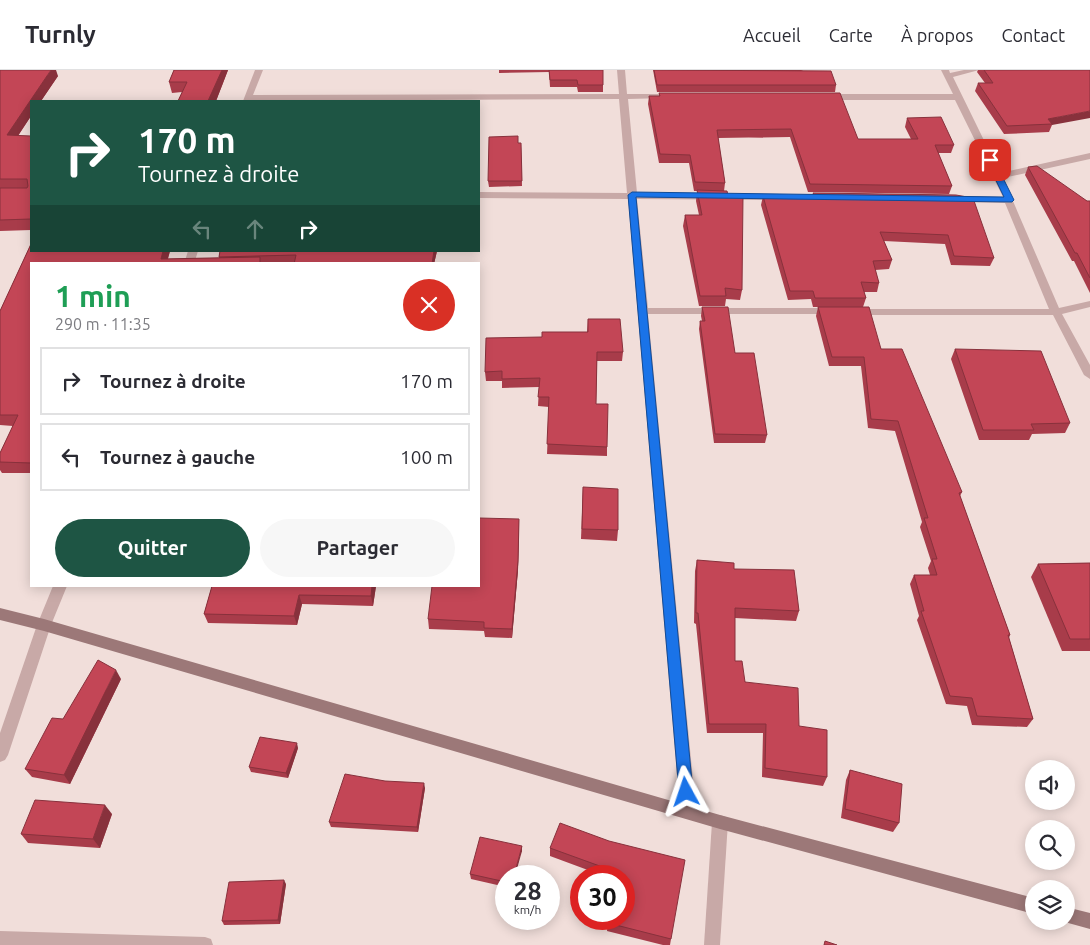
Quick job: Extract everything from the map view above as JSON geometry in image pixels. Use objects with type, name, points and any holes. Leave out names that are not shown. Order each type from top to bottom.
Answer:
[{"type":"street","points":[[259,70],[248,100],[673,96]]},
{"type":"street","points":[[622,70],[688,812]]},
{"type":"street","points":[[974,70],[946,73],[998,176],[1056,312],[1090,375]]},
{"type":"street","points":[[821,97],[958,98]]},
{"type":"street","points":[[998,176],[1090,156]]},
{"type":"street","points":[[480,195],[791,197]]},
{"type":"street","points":[[950,199],[1009,200]]},
{"type":"street","points":[[643,311],[1056,312],[1090,304]]},
{"type":"street","points":[[0,755],[44,625],[60,587]]},
{"type":"street","points":[[0,614],[44,625],[720,822],[1025,904]]},
{"type":"street","points":[[712,945],[720,822]]},
{"type":"street","points":[[1075,918],[1090,922]]},
{"type":"street","points":[[0,938],[205,945]]},
{"type":"building","points":[[0,70],[51,70],[7,135],[30,136],[30,219],[0,220],[0,188],[27,188],[28,186],[27,179],[0,179]]},
{"type":"building","points":[[174,70],[222,70],[208,100],[178,100],[187,82],[169,82]]},
{"type":"building","points":[[549,70],[603,70],[603,85],[578,85],[577,80],[550,80]]},
{"type":"building","points":[[654,70],[831,71],[836,85],[657,85]]},
{"type":"building","points":[[984,70],[1090,70],[1090,111],[1048,119],[1052,124],[1007,126],[978,83],[993,83]]},
{"type":"building","points":[[659,93],[840,93],[858,139],[918,139],[907,118],[941,117],[954,145],[935,145],[952,186],[810,184],[791,129],[717,130],[725,183],[695,182],[690,155],[660,154],[649,96],[660,96]]},
{"type":"building","points":[[518,136],[518,143],[521,143],[522,181],[488,181],[489,137]]},
{"type":"building","points":[[1037,166],[1087,201],[1090,201],[1090,278],[1028,167]]},
{"type":"building","points":[[697,190],[727,191],[728,195],[743,195],[742,290],[725,288],[726,296],[700,296],[685,215],[702,215]]},
{"type":"building","points":[[813,193],[956,195],[973,198],[994,258],[954,256],[948,235],[880,232],[892,260],[873,261],[879,283],[861,282],[866,298],[815,298],[813,291],[790,291],[763,196],[814,195]]},
{"type":"building","points":[[30,246],[30,252],[163,252],[161,259],[260,257],[260,262],[30,262],[30,463],[0,462],[0,453],[18,415],[0,415],[0,311]]},
{"type":"building","points":[[220,252],[434,252],[432,262],[294,262],[296,255],[219,257]]},
{"type":"building","points":[[702,307],[728,307],[735,353],[754,353],[767,435],[715,434],[700,321],[705,321]]},
{"type":"building","points":[[818,307],[869,307],[881,349],[902,349],[962,492],[959,493],[1010,635],[1008,635],[1033,719],[977,716],[972,698],[950,696],[921,611],[924,611],[914,575],[937,575],[932,559],[937,559],[924,518],[928,518],[898,421],[871,419],[864,357],[832,357]]},
{"type":"building","points":[[588,319],[620,319],[623,352],[597,352],[596,404],[608,404],[607,447],[547,444],[549,397],[538,397],[540,378],[502,379],[502,371],[485,372],[486,338],[542,337],[542,332],[588,332]]},
{"type":"building","points":[[955,349],[1041,351],[1070,423],[1031,424],[1034,430],[983,430]]},
{"type":"building","points":[[583,487],[618,489],[618,530],[582,529]]},
{"type":"building","points":[[480,518],[519,519],[518,561],[512,629],[484,628],[484,622],[428,619],[432,587],[480,587]]},
{"type":"building","points":[[697,560],[734,563],[734,569],[794,570],[799,611],[735,608],[735,661],[742,661],[745,682],[798,688],[799,726],[827,730],[827,777],[765,768],[766,724],[709,724],[698,613],[696,613]]},
{"type":"building","points":[[1090,563],[1090,639],[1070,639],[1038,564]]},
{"type":"building","points":[[212,587],[372,587],[371,596],[299,595],[294,616],[204,614]]},
{"type":"building","points":[[98,660],[116,670],[64,775],[25,769],[52,718],[63,719]]},
{"type":"building","points":[[260,737],[297,743],[286,773],[249,767]]},
{"type":"building","points":[[850,770],[902,784],[899,823],[845,809]]},
{"type":"building","points":[[345,774],[385,781],[424,783],[417,827],[329,822]]},
{"type":"building","points":[[35,800],[105,805],[93,839],[21,834]]},
{"type":"building","points":[[560,823],[609,841],[685,860],[671,939],[635,930],[635,865],[597,865],[550,848]]},
{"type":"building","points":[[480,837],[522,846],[517,865],[495,865],[495,880],[470,874]]},
{"type":"building","points":[[284,880],[278,920],[222,921],[229,882]]},
{"type":"building","points":[[825,941],[837,945],[824,945]]},
{"type":"route","points":[[686,792],[632,195],[1009,200],[990,160]]}]
